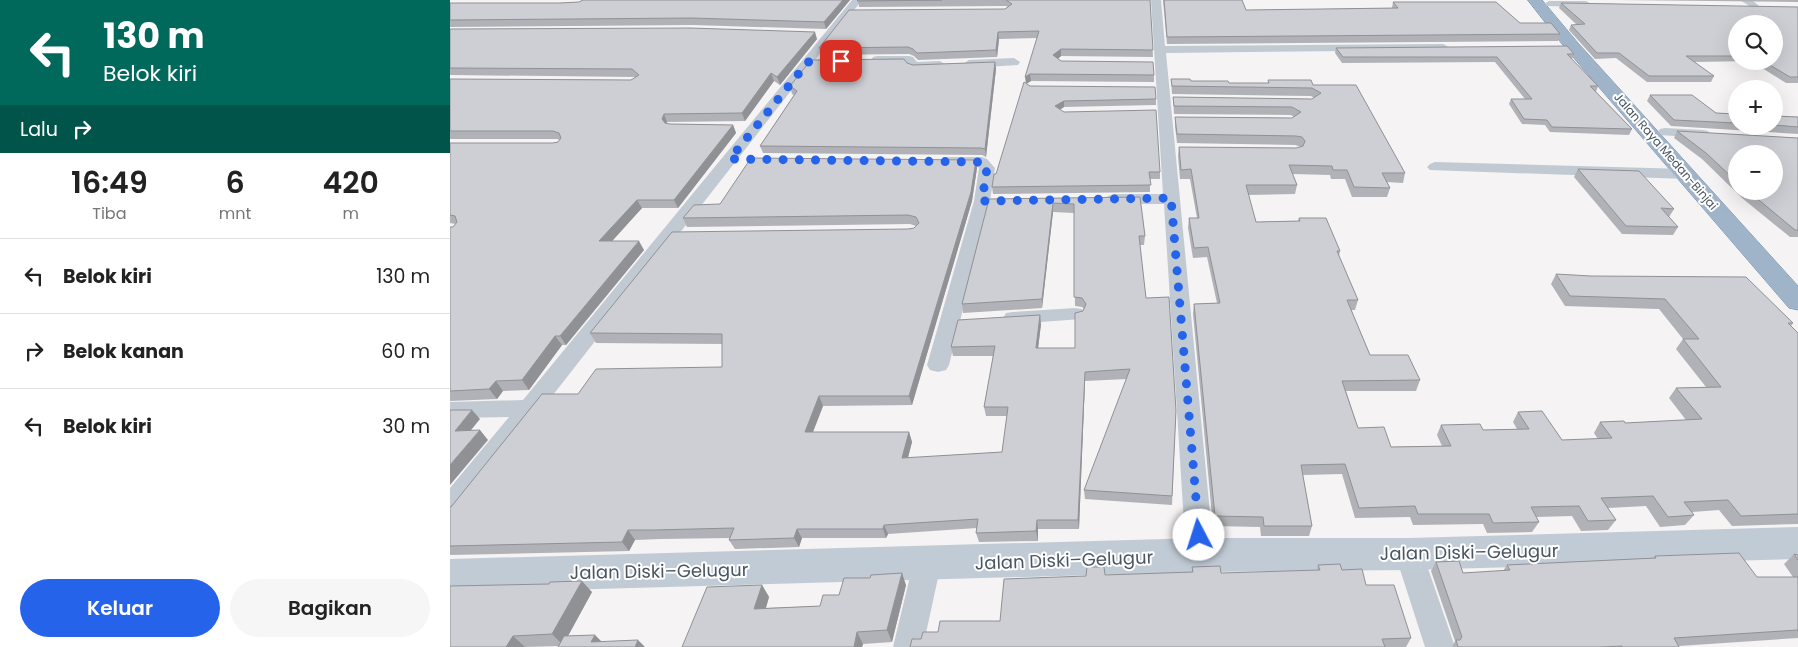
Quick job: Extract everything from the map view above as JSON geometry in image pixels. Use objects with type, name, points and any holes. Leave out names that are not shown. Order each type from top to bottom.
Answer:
[{"type":"highway","name":"Jalan Raya Medan-Binjai","points":[[1543,1],[1562,46],[1686,174],[1798,302]]},
{"type":"highway","name":"Jalan Raya Medan-Binjai","points":[[1543,1],[1665,132],[1798,280]]},
{"type":"main road","name":"Jalan Diski–Gelugur","points":[[450,576],[1200,555],[1409,554],[1798,543]]},
{"type":"street","points":[[1156,0],[1157,59],[1164,105],[1200,555]]},
{"type":"street","points":[[1543,1],[1598,4]]},
{"type":"street","points":[[1734,6],[1754,4]]},
{"type":"street","points":[[450,507],[669,234],[730,168],[755,127],[830,34],[854,8]]},
{"type":"street","points":[[810,33],[830,34]]},
{"type":"street","points":[[1157,59],[1454,47]]},
{"type":"street","points":[[863,61],[909,60],[914,66],[1014,62]]},
{"type":"street","points":[[808,62],[826,61]]},
{"type":"street","points":[[737,127],[755,127]]},
{"type":"street","points":[[1665,132],[1712,135]]},
{"type":"street","points":[[1167,149],[1187,150]]},
{"type":"street","points":[[730,168],[749,159]]},
{"type":"street","points":[[933,162],[982,162],[986,164],[987,168],[958,321],[938,366]]},
{"type":"street","points":[[1435,167],[1686,174]]},
{"type":"street","points":[[1102,199],[1171,198]]},
{"type":"street","points":[[982,201],[1002,200]]},
{"type":"street","points":[[669,234],[688,234]]},
{"type":"street","points":[[997,319],[1075,314]]},
{"type":"street","points":[[450,410],[529,408]]},
{"type":"street","points":[[1409,554],[1440,647]]},
{"type":"street","points":[[908,647],[927,564]]},
{"type":"building","points":[[583,0],[843,0],[824,22],[691,18],[450,20],[450,3],[560,3]]},
{"type":"building","points":[[858,0],[942,0],[857,1]]},
{"type":"building","points":[[1006,0],[1150,0],[1153,50],[1061,49],[1053,55],[1061,61],[1153,62],[1154,75],[1030,74],[1025,77],[1039,31],[998,32],[996,50],[917,53],[908,47],[819,48],[849,10],[1005,9],[1012,4]]},
{"type":"building","points":[[1164,0],[1242,0],[1246,10],[1398,8],[1393,2],[1496,2],[1520,23],[1551,23],[1560,34],[1167,37]]},
{"type":"building","points":[[1561,3],[1798,7],[1798,77],[1790,77],[1778,70],[1783,70],[1783,15],[1728,15],[1728,56],[1686,56],[1714,76],[1649,76],[1619,53],[1597,53],[1571,25],[1585,24]]},
{"type":"building","points":[[690,28],[815,32],[777,77],[771,73],[742,113],[664,114],[662,119],[665,123],[670,124],[733,125],[674,200],[637,200],[599,241],[639,241],[560,336],[555,336],[522,380],[496,381],[489,389],[450,391],[450,227],[453,227],[457,222],[455,216],[450,215],[450,143],[553,143],[558,142],[561,138],[559,133],[553,131],[450,131],[450,79],[631,80],[639,75],[632,69],[450,68],[450,29]]},
{"type":"building","points":[[1567,46],[1574,54],[1567,54],[1598,86],[1590,86],[1632,129],[1552,127],[1547,120],[1524,119],[1511,99],[1532,99],[1497,57],[1343,57],[1336,48]]},
{"type":"building","points":[[904,59],[907,63],[913,65],[995,62],[985,149],[760,146],[797,91],[790,86],[811,60]]},
{"type":"building","points":[[1171,79],[1228,81],[1229,83],[1269,83],[1268,80],[1311,80],[1313,85],[1356,85],[1405,173],[1382,173],[1390,188],[1354,187],[1347,170],[1333,170],[1332,166],[1289,165],[1297,185],[1246,185],[1256,222],[1300,221],[1299,218],[1326,218],[1340,251],[1337,251],[1358,300],[1347,300],[1370,355],[1408,355],[1420,380],[1342,381],[1358,428],[1384,427],[1391,447],[1451,446],[1441,425],[1480,424],[1483,430],[1529,429],[1518,412],[1542,411],[1562,440],[1612,438],[1600,422],[1624,421],[1625,423],[1702,419],[1676,388],[1721,387],[1683,339],[1699,339],[1665,299],[1570,296],[1556,274],[1746,277],[1793,323],[1788,323],[1798,333],[1798,514],[1741,516],[1728,500],[1684,502],[1694,515],[1668,517],[1653,496],[1601,498],[1616,520],[1588,521],[1579,506],[1531,507],[1539,522],[1493,523],[1489,514],[1418,514],[1415,506],[1359,508],[1345,464],[1301,465],[1312,526],[1264,526],[1263,517],[1215,516],[1194,304],[1220,303],[1208,247],[1194,248],[1189,218],[1199,218],[1191,169],[1181,170],[1179,147],[1296,148],[1303,146],[1305,141],[1302,137],[1296,136],[1177,134],[1175,117],[1292,118],[1301,112],[1292,107],[1174,106],[1173,97],[1312,99],[1321,93],[1312,88],[1172,86]]},
{"type":"building","points":[[1024,82],[1030,86],[1155,87],[1156,99],[1064,101],[1055,106],[1064,112],[1156,110],[1160,172],[1149,172],[1151,185],[992,187],[994,174],[996,174]]},
{"type":"building","points":[[1650,95],[1692,95],[1716,113],[1728,114],[1728,123],[1674,120]]},
{"type":"building","points":[[1783,116],[1798,117],[1798,127],[1783,126]]},
{"type":"building","points":[[1677,131],[1798,138],[1798,230],[1795,230],[1759,200],[1783,200],[1783,145],[1728,145],[1728,174],[1706,153]]},
{"type":"building","points":[[751,158],[976,160],[971,192],[909,396],[819,396],[805,432],[909,432],[902,458],[1002,452],[1008,407],[984,407],[995,346],[951,347],[958,320],[1040,315],[1036,348],[1075,348],[1075,313],[1083,311],[1086,304],[1082,298],[1074,297],[1074,204],[1053,203],[1042,299],[962,304],[989,199],[1140,197],[1145,236],[1139,236],[1146,298],[1169,297],[1176,411],[1172,496],[1084,490],[1130,369],[1085,372],[1078,520],[1037,520],[1036,531],[976,533],[978,519],[884,525],[883,529],[797,529],[794,538],[729,540],[734,528],[628,530],[622,542],[450,546],[450,507],[542,394],[578,394],[596,369],[722,367],[722,334],[590,333],[672,232],[908,229],[914,228],[919,223],[916,217],[908,215],[683,218],[694,205],[720,204]]},
{"type":"building","points":[[1578,169],[1639,171],[1674,209],[1661,208],[1678,227],[1626,226]]},
{"type":"building","points":[[450,410],[472,410],[455,431],[480,430],[450,465]]},
{"type":"building","points":[[1739,553],[1757,577],[1798,577],[1798,630],[1674,638],[1679,647],[1458,647],[1456,640],[1460,640],[1462,637],[1436,562],[1459,561],[1463,573],[1510,570],[1507,565]]},
{"type":"building","points":[[1340,564],[1342,570],[1362,569],[1366,585],[1394,585],[1411,638],[1382,639],[1385,647],[910,647],[912,639],[921,639],[923,632],[938,632],[940,621],[1000,621],[1004,579],[1086,576],[1087,567],[1104,567],[1105,575],[1193,572],[1192,567],[1220,566],[1221,573],[1320,570],[1318,565]]},
{"type":"building","points":[[902,573],[887,630],[857,632],[854,647],[682,647],[707,587],[762,585],[754,609],[820,606],[823,595],[839,595],[844,578],[870,578],[871,575]]},
{"type":"building","points":[[582,581],[552,634],[513,636],[506,647],[450,647],[450,586],[549,584],[550,582]]},
{"type":"building","points":[[595,635],[591,642],[638,640],[635,647],[558,647],[564,636]]},
{"type":"route","points":[[841,61],[808,62],[730,159],[982,162],[986,164],[987,168],[982,201],[1171,198],[1199,535]]}]
